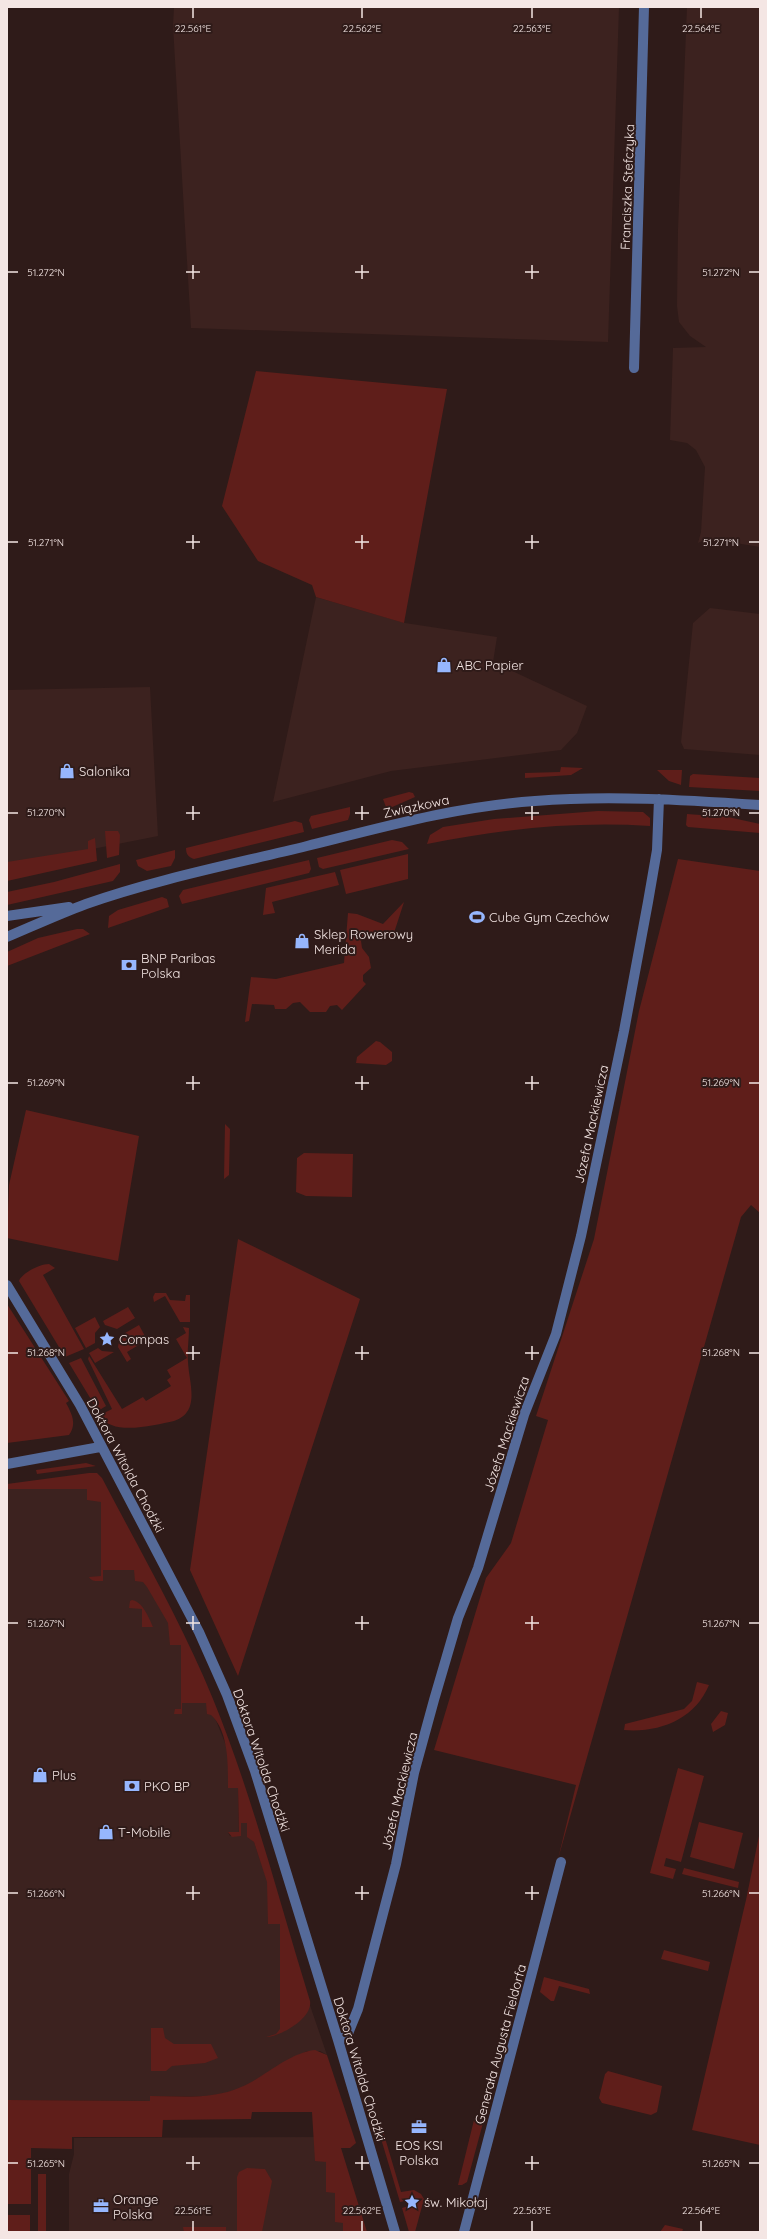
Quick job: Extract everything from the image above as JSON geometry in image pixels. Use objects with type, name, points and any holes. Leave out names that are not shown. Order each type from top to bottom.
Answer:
[{"type":"street","name":"Franciszka Stefczyka","points":[[634,368],[644,7]]},
{"type":"street","name":"Związkowa","points":[[7,937],[87,904],[195,873],[461,810],[494,805],[570,798],[659,799],[760,805]]},
{"type":"street","name":"Józefa Mackiewicza","points":[[338,2040],[347,2036],[353,2024],[396,1864],[414,1773],[458,1618],[478,1568],[524,1415],[558,1327],[581,1236],[624,1031],[657,850],[659,799]]},
{"type":"street","name":"Związkowa","points":[[7,916],[87,904]]},
{"type":"street","name":"Doktora Witolda Chodźki","points":[[7,1285],[80,1405],[100,1447],[199,1632],[236,1716],[255,1771],[338,2040],[395,2232]]},
{"type":"street","points":[[7,1464],[100,1447]]},
{"type":"street","name":"Generała Augusta Fieldorfa","points":[[464,2232],[561,1862]]},
{"type":"shaded area","points":[[174,7],[619,7],[608,342],[191,328],[173,26]]},
{"type":"shaded area","points":[[687,7],[760,7],[760,547],[717,540],[704,540],[698,543],[701,532],[705,467],[696,450],[687,443],[670,440],[673,348],[706,347],[690,336],[679,322],[677,306],[678,229]]},
{"type":"shaded area","points":[[256,371],[447,389],[404,623],[316,597],[312,585],[258,561],[222,506]]},
{"type":"shaded area","points":[[316,597],[405,623],[497,637],[493,662],[587,706],[577,733],[561,750],[391,771],[273,802]]},
{"type":"shaded area","points":[[710,608],[760,614],[760,755],[684,749],[681,742],[693,623]]},
{"type":"shaded area","points":[[150,687],[158,836],[7,866],[7,690]]},
{"type":"shaded area","points":[[561,767],[583,768],[571,775],[525,778],[525,773],[560,772]]},
{"type":"shaded area","points":[[657,770],[682,770],[681,785],[669,781]]},
{"type":"shaded area","points":[[693,774],[760,778],[760,791],[689,787],[690,776]]},
{"type":"shaded area","points":[[409,792],[413,793],[415,797],[390,808],[386,807],[383,799]]},
{"type":"shaded area","points":[[350,807],[348,820],[312,829],[309,820],[311,816]]},
{"type":"shaded area","points":[[598,811],[643,812],[650,818],[650,826],[594,825],[510,830],[427,844],[430,835],[443,827],[494,819]]},
{"type":"shaded area","points":[[687,814],[728,817],[760,824],[760,833],[688,827],[686,825]]},
{"type":"shaded area","points":[[295,821],[302,823],[304,832],[194,859],[186,852],[186,848]]},
{"type":"shaded area","points":[[105,831],[118,831],[120,835],[119,855],[107,858]]},
{"type":"shaded area","points":[[95,838],[97,861],[7,881],[7,862],[88,849],[88,841]]},
{"type":"shaded area","points":[[392,840],[402,842],[409,849],[323,869],[319,867],[317,858]]},
{"type":"shaded area","points":[[175,850],[175,858],[171,866],[147,871],[138,866],[136,860]]},
{"type":"shaded area","points":[[408,854],[408,879],[346,894],[340,870]]},
{"type":"shaded area","points":[[678,859],[760,871],[760,1213],[751,1205],[741,1217],[558,1859],[576,1785],[434,1750],[486,1578],[511,1543],[548,1420],[536,1416],[594,1239],[639,1011]]},
{"type":"shaded area","points":[[309,860],[311,869],[309,873],[182,904],[179,896],[183,890]]},
{"type":"shaded area","points":[[120,864],[120,872],[113,881],[7,905],[7,892],[54,882]]},
{"type":"shaded area","points":[[335,872],[339,885],[272,902],[275,913],[263,915],[266,888]]},
{"type":"shaded area","points":[[162,897],[167,899],[169,907],[108,928],[109,916],[118,910]]},
{"type":"shaded area","points":[[404,902],[393,936],[368,933],[361,941],[362,948],[369,957],[371,968],[363,975],[363,981],[366,984],[342,1010],[337,1005],[330,1006],[326,1012],[310,1012],[300,1002],[293,1003],[286,1009],[275,1009],[274,1005],[252,1004],[249,1021],[245,1022],[251,977],[276,979],[344,963],[348,913],[357,914],[383,924]]},
{"type":"shaded area","points":[[83,929],[90,934],[7,966],[7,952],[38,938]]},
{"type":"shaded area","points":[[376,1041],[380,1042],[392,1052],[392,1061],[386,1065],[356,1063],[357,1057]]},
{"type":"shaded area","points":[[26,1110],[139,1136],[118,1261],[7,1238],[9,1185]]},
{"type":"shaded area","points":[[225,1124],[230,1129],[229,1175],[224,1179]]},
{"type":"shaded area","points":[[304,1153],[353,1154],[352,1197],[306,1196],[296,1192],[297,1158]]},
{"type":"shaded area","points":[[238,1239],[360,1299],[238,1676],[190,1570]]},
{"type":"shaded area","points":[[45,1264],[49,1264],[55,1268],[43,1275],[84,1349],[65,1357],[19,1281],[24,1275],[32,1270]]},
{"type":"shaded area","points":[[155,1293],[166,1293],[170,1300],[185,1301],[186,1295],[190,1295],[190,1322],[180,1322],[165,1296],[154,1302],[153,1297]]},
{"type":"shaded area","points":[[7,1304],[69,1401],[66,1403],[72,1415],[73,1427],[69,1435],[7,1443]]},
{"type":"shaded area","points":[[128,1307],[135,1318],[117,1329],[105,1325],[103,1321]]},
{"type":"shaded area","points":[[95,1317],[100,1327],[95,1333],[95,1343],[86,1348],[75,1328]]},
{"type":"shaded area","points":[[139,1325],[147,1340],[127,1352],[131,1359],[127,1362],[118,1347],[120,1336]]},
{"type":"shaded area","points":[[183,1327],[189,1328],[188,1358],[192,1396],[188,1411],[182,1417],[174,1421],[145,1427],[123,1428],[113,1426],[106,1422],[100,1415],[112,1409],[88,1359],[89,1356],[122,1409],[143,1397],[146,1401],[171,1386],[167,1380],[171,1377],[167,1370],[187,1358],[176,1339],[186,1333]]},
{"type":"shaded area","points":[[98,1348],[102,1351],[114,1352],[95,1363],[89,1353]]},
{"type":"shaded area","points":[[81,1358],[106,1406],[98,1411],[69,1363]]},
{"type":"shaded area","points":[[86,1463],[96,1466],[37,1474],[36,1470]]},
{"type":"shaded area","points":[[97,1473],[102,1478],[160,1587],[201,1671],[241,1773],[310,2001],[310,2007],[301,2020],[279,2034],[266,2037],[276,2034],[280,2029],[280,1924],[268,1924],[267,1882],[254,1842],[247,1837],[247,1823],[241,1823],[241,1836],[232,1837],[228,1832],[239,1832],[238,1788],[228,1788],[226,1749],[221,1730],[217,1722],[211,1715],[207,1714],[206,1703],[182,1703],[182,1714],[174,1714],[175,1709],[181,1709],[181,1645],[170,1645],[168,1623],[147,1587],[143,1582],[135,1581],[134,1570],[103,1570],[103,1581],[90,1579],[89,1577],[101,1576],[101,1502],[87,1500],[87,1489],[7,1489],[7,1484]]},
{"type":"shaded area","points":[[96,1475],[185,1645],[228,1750],[228,1788],[238,1788],[239,1832],[228,1832],[230,1836],[241,1836],[241,1823],[247,1823],[249,1837],[254,1842],[327,2055],[320,2051],[307,2051],[243,2087],[226,2093],[209,2096],[150,2096],[150,2101],[7,2100],[7,1486]]},
{"type":"shaded area","points":[[130,1601],[136,1601],[142,1607],[153,1627],[142,1627],[142,1609],[129,1608]]},
{"type":"shaded area","points":[[697,1682],[709,1685],[703,1697],[695,1707],[685,1715],[663,1726],[650,1729],[624,1730],[625,1724],[684,1709],[692,1701]]},
{"type":"shaded area","points":[[721,1711],[728,1713],[725,1725],[713,1732],[711,1724]]},
{"type":"shaded area","points":[[678,1768],[704,1776],[681,1862],[666,1858],[664,1866],[676,1869],[673,1879],[650,1873]]},
{"type":"shaded area","points":[[699,1822],[743,1833],[734,1869],[690,1857]]},
{"type":"shaded area","points":[[760,1831],[760,2145],[692,2130],[746,1900]]},
{"type":"shaded area","points":[[684,1868],[739,1882],[738,1888],[682,1874]]},
{"type":"shaded area","points":[[664,1950],[710,1962],[708,1971],[661,1959]]},
{"type":"shaded area","points":[[544,1977],[589,1989],[590,1994],[559,1986],[554,2001],[551,2001],[540,1992]]},
{"type":"shaded area","points":[[151,2028],[163,2028],[165,2038],[174,2044],[211,2044],[218,2058],[205,2063],[172,2066],[166,2071],[151,2071]]},
{"type":"shaded area","points":[[315,2050],[327,2055],[356,2143],[350,2148],[341,2148],[367,2232],[343,2232],[343,2223],[335,2222],[335,2193],[326,2192],[326,2162],[315,2161],[312,2112],[252,2112],[251,2119],[163,2120],[162,2137],[72,2137],[72,2149],[31,2148],[31,2204],[7,2204],[7,2100],[150,2101],[150,2096],[208,2096],[241,2087],[250,2083],[286,2060],[305,2052]]},
{"type":"shaded area","points":[[608,2071],[662,2086],[657,2112],[651,2115],[602,2103],[599,2098],[605,2074]]},
{"type":"shaded area","points":[[474,2120],[483,2123],[467,2182],[462,2185],[458,2185]]},
{"type":"shaded area","points":[[383,2131],[401,2192],[414,2190],[421,2194],[424,2199],[415,2232],[409,2232],[402,2208],[415,2204],[413,2199],[400,2202],[379,2132]]},
{"type":"shaded area","points":[[329,2137],[359,2232],[69,2232],[69,2174],[74,2154],[74,2138]]},
{"type":"shaded area","points":[[247,2168],[265,2169],[272,2181],[262,2232],[237,2232],[237,2177],[239,2172]]},
{"type":"shaded area","points":[[38,2174],[46,2174],[46,2232],[38,2232]]},
{"type":"shaded area","points":[[7,2215],[30,2215],[30,2232],[7,2232]]},
{"type":"shaded area","points":[[665,2225],[683,2229],[682,2232],[660,2232]]},
{"type":"shaded area","points":[[183,2227],[226,2227],[226,2232],[184,2232]]},
{"type":"place","name":"ABC Papier","points":[[444,665]]},
{"type":"place","name":"Salonika","points":[[67,771]]},
{"type":"place","name":"Cube Gym Czechów","points":[[477,917]]},
{"type":"place","name":"Sklep Rowerowy Merida","points":[[302,941]]},
{"type":"place","name":"BNP Paribas Polska","points":[[129,965]]},
{"type":"place","name":"Compas","points":[[107,1339]]},
{"type":"place","name":"Plus","points":[[40,1775]]},
{"type":"place","name":"PKO BP","points":[[132,1786]]},
{"type":"place","name":"T-Mobile","points":[[106,1832]]},
{"type":"place","name":"EOS KSI Polska","points":[[419,2127]]},
{"type":"place","name":"św. Mikołaj","points":[[412,2202]]},
{"type":"place","name":"Orange Polska","points":[[101,2206]]}]
